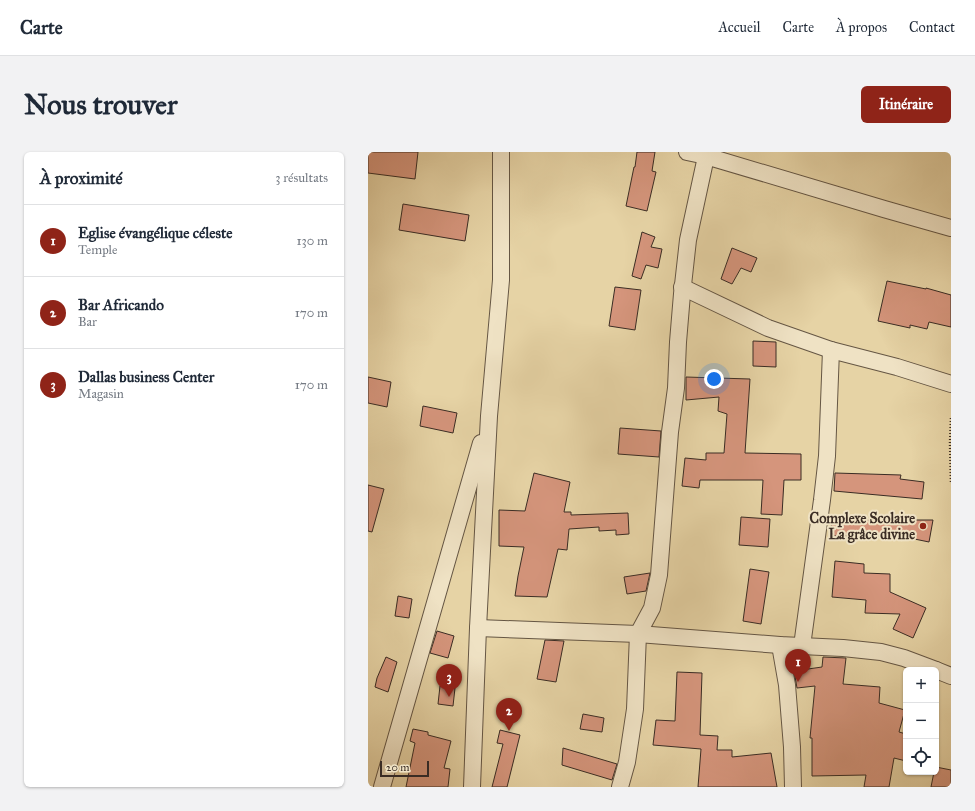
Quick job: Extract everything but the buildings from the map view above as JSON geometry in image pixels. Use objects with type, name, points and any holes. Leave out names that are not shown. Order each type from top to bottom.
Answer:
[{"type":"street","points":[[472,787],[478,628],[489,416],[501,280],[501,152]]},
{"type":"street","points":[[687,152],[706,154],[951,228]]},
{"type":"street","points":[[620,787],[627,762],[635,709],[638,634],[652,608],[659,575],[670,432],[676,388],[682,287],[688,240],[706,154]]},
{"type":"street","points":[[682,287],[768,328],[831,350],[897,367],[951,384]]},
{"type":"street","points":[[802,646],[827,456],[831,350]]},
{"type":"street","points":[[382,787],[489,416]]},
{"type":"street","points":[[478,628],[638,634],[780,645],[843,648],[881,652],[904,658],[928,667]]},
{"type":"street","points":[[780,645],[787,685],[792,747],[793,787]]},
{"type":"street","points":[[939,671],[951,676]]},
{"type":"path","points":[[951,418],[951,483]]},
{"type":"place","name":"Complexe Scolaire La grâce divine","points":[[923,526]]},
{"type":"place","name":"Eglise évangélique céleste","points":[[798,682]]},
{"type":"place","name":"Dallas business Center","points":[[449,697]]},
{"type":"place","name":"Bar Africando","points":[[509,731]]}]
